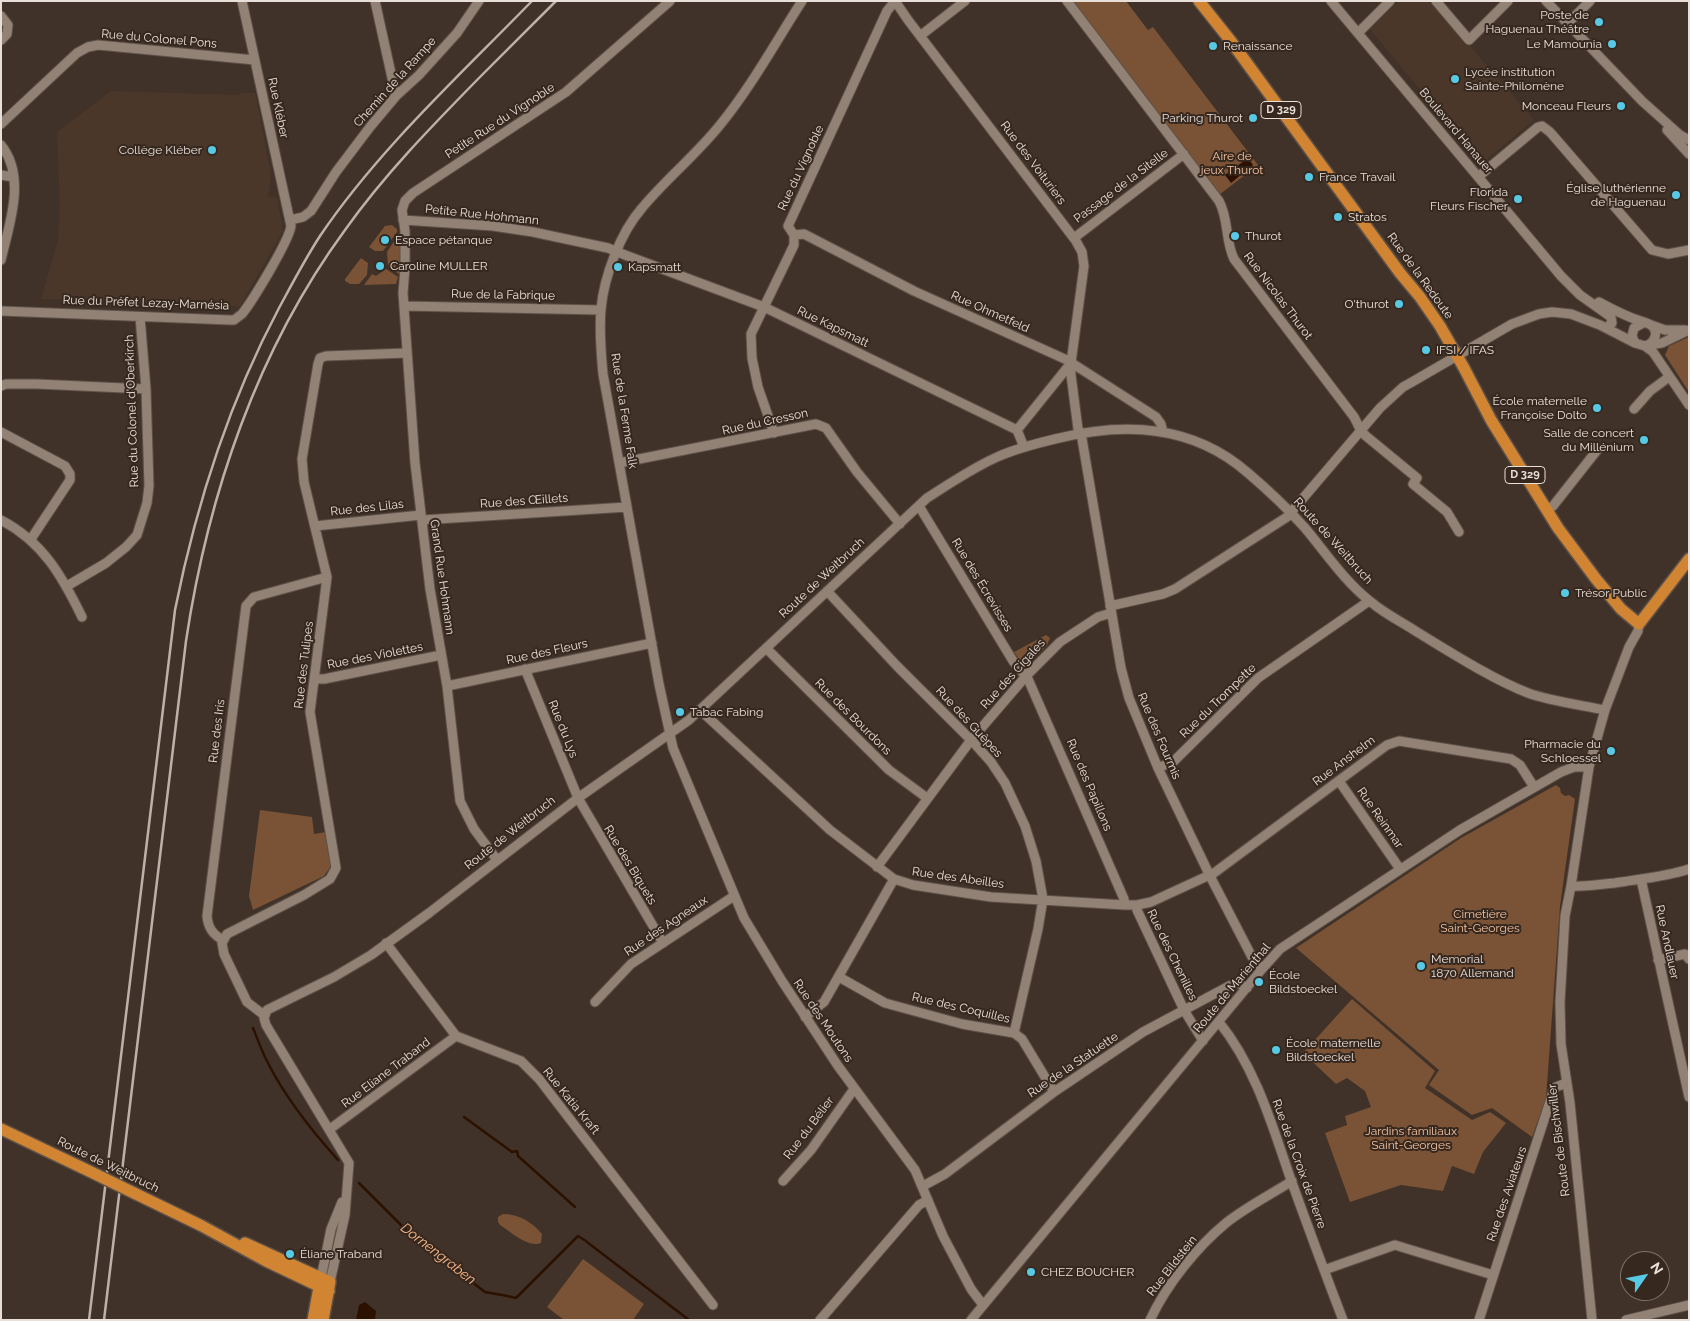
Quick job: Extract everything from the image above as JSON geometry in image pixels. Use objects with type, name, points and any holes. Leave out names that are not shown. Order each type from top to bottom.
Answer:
[{"type":"main road","name":"Rue de la Redoute","points":[[1199,1],[1230,40],[1400,273],[1420,296],[1457,356],[1491,420],[1547,510],[1596,579],[1621,609],[1639,624]]},
{"type":"main road","name":"Route de Bischwiller","points":[[1639,624],[1689,559]]},
{"type":"main road","name":"Route de Weitbruch","points":[[1,1129],[202,1226],[237,1239],[325,1285]]},
{"type":"main road","points":[[313,1320],[325,1285]]},
{"type":"main road","points":[[323,1320],[325,1285]]},
{"type":"street","name":"Rue Kléber","points":[[242,1],[290,220]]},
{"type":"street","points":[[375,1],[396,96]]},
{"type":"street","name":"Chemin de la Rampe","points":[[290,220],[303,217],[311,211],[336,172],[370,127],[396,96],[419,75],[457,34],[479,1]]},
{"type":"street","name":"Petite Rue du Vignoble","points":[[404,286],[405,240],[403,206],[411,195],[566,92],[670,1]]},
{"type":"street","name":"Rue de la Ferme Falk","points":[[669,734],[603,374],[601,310],[616,252],[628,227],[642,208],[699,150],[720,125],[802,1]]},
{"type":"street","name":"Rue des Voituriers","points":[[895,1],[1074,238],[1082,252],[1084,266],[1071,363],[1080,433]]},
{"type":"street","name":"Rue du Vignoble","points":[[774,434],[758,387],[752,358],[751,334],[794,245],[794,235],[788,226],[887,11],[895,1]]},
{"type":"street","points":[[920,36],[965,1]]},
{"type":"street","name":"Rue Nicolas Thurot","points":[[1067,1],[1222,206],[1234,259],[1354,417],[1361,431],[1417,478],[1413,484],[1447,512],[1459,532]]},
{"type":"street","name":"Boulevard Hanauer","points":[[1331,1],[1562,277],[1580,295],[1609,316],[1610,328]]},
{"type":"street","points":[[1358,33],[1390,1]]},
{"type":"street","points":[[1436,1],[1469,40],[1508,1]]},
{"type":"street","points":[[1546,1],[1651,111],[1689,140]]},
{"type":"street","points":[[1568,23],[1590,1]]},
{"type":"street","points":[[1,16],[8,25],[7,34],[1,40]]},
{"type":"street","name":"Rue du Colonel Pons","points":[[1,124],[77,53],[88,47],[98,45],[255,60]]},
{"type":"street","points":[[1651,111],[1689,154]]},
{"type":"street","points":[[1478,177],[1538,127],[1542,126],[1550,132],[1652,250],[1668,254],[1689,250]]},
{"type":"street","points":[[1,145],[10,164],[14,199],[1,260]]},
{"type":"street","name":"Passage de la Sitelle","points":[[1074,238],[1184,154]]},
{"type":"street","points":[[1,176],[13,178]]},
{"type":"street","name":"Rue du Préfet Lezay-Marnésia","points":[[1,311],[230,320],[237,318],[245,310],[289,233],[290,220]]},
{"type":"street","name":"Petite Rue Hohmann","points":[[403,220],[494,226],[533,232],[608,248],[616,252]]},
{"type":"street","name":"Rue Ohmetfeld","points":[[794,235],[804,234],[914,291],[1071,363],[1156,417],[1161,424],[1163,432]]},
{"type":"street","name":"Rue Kapsmatt","points":[[616,252],[764,307],[1017,430]]},
{"type":"street","name":"Boulevard Hanauer","points":[[1562,277],[1602,304],[1643,324]]},
{"type":"street","name":"Grand Rue Hohmann","points":[[404,286],[415,463],[430,589],[446,686],[460,801],[474,829],[497,860]]},
{"type":"street","name":"Rue de la Fabrique","points":[[404,306],[601,310]]},
{"type":"street","name":"Rue des Cigales","points":[[877,867],[971,740],[1026,676],[1060,642],[1110,609],[1175,589],[1266,532],[1291,514],[1380,408],[1403,387],[1512,324],[1535,315],[1552,312],[1571,314],[1610,328],[1635,343]]},
{"type":"street","name":"Rue du Colonel d'Oberkirch","points":[[67,586],[106,563],[126,547],[136,535],[147,503],[149,486],[146,388],[140,317]]},
{"type":"street","points":[[1643,324],[1632,332],[1635,343],[1646,346],[1653,352],[1689,405]]},
{"type":"street","points":[[1643,324],[1655,334],[1654,341],[1646,346]]},
{"type":"street","points":[[1610,328],[1625,330],[1643,324],[1665,330],[1688,330]]},
{"type":"street","points":[[1646,346],[1662,343],[1688,330]]},
{"type":"street","name":"Rue des Tulipes","points":[[223,940],[227,934],[235,929],[280,908],[330,879],[336,868],[310,712],[327,577],[304,482],[302,460],[320,358],[326,356],[407,353]]},
{"type":"street","points":[[1024,447],[1017,430],[1071,363]]},
{"type":"street","points":[[1634,409],[1650,391],[1669,376]]},
{"type":"street","points":[[1,386],[6,384],[37,384],[146,388]]},
{"type":"street","name":"Rue du Cresson","points":[[619,463],[774,434],[816,424],[826,428],[857,472],[900,524]]},
{"type":"street","name":"Route de Weitbruch","points":[[264,1015],[267,1010],[347,970],[386,943],[578,798],[690,720],[927,498],[965,473],[994,458],[1024,447],[1080,433],[1107,429],[1163,432],[1188,439],[1219,452],[1248,473],[1291,514],[1369,601],[1447,651],[1528,693],[1605,710]]},
{"type":"street","points":[[1,432],[65,466],[70,474],[70,480],[31,539]]},
{"type":"street","name":"Rue des Fourmis","points":[[1080,433],[1120,668],[1129,698],[1158,768],[1210,876],[1252,957],[1262,969]]},
{"type":"street","points":[[1547,510],[1553,506],[1598,449]]},
{"type":"street","name":"Rue des Écrevisses","points":[[919,506],[1013,661],[1026,676]]},
{"type":"street","name":"Rue des Œillets","points":[[421,517],[627,507]]},
{"type":"street","name":"Rue des Lilas","points":[[315,526],[421,517]]},
{"type":"street","points":[[1,520],[31,539],[50,561],[67,586],[82,617]]},
{"type":"street","name":"Rue des Iris","points":[[223,940],[213,934],[207,916],[246,606],[254,597],[327,577]]},
{"type":"street","name":"Rue des Guêpes","points":[[827,591],[991,762],[1005,783],[1025,826],[1036,861],[1043,900],[1014,1033]]},
{"type":"street","name":"Rue du Trompette","points":[[1158,768],[1174,760],[1258,678],[1369,601]]},
{"type":"street","name":"Route de Bischwiller","points":[[1592,1320],[1561,1050],[1560,1024],[1563,957],[1570,912],[1571,886],[1589,767],[1605,710],[1639,624]]},
{"type":"street","name":"Rue des Fleurs","points":[[446,686],[652,643]]},
{"type":"street","name":"Rue des Bourdons","points":[[766,648],[889,770],[927,798]]},
{"type":"street","name":"Rue des Violettes","points":[[314,679],[441,655]]},
{"type":"street","name":"Rue du Lys","points":[[525,669],[578,798]]},
{"type":"street","name":"Rue des Papillons","points":[[1026,676],[1063,756],[1125,905]]},
{"type":"street","name":"Rue des Abeilles","points":[[700,710],[830,830],[894,879],[913,886],[991,897],[1137,905],[1151,902],[1210,876]]},
{"type":"street","name":"Rue des Moutons","points":[[669,734],[673,748],[744,918],[805,1017],[854,1089],[912,1165],[923,1186],[935,1220],[976,1298],[983,1305]]},
{"type":"street","name":"Rue Anshelm","points":[[1210,876],[1388,745],[1399,741],[1511,759],[1520,765],[1534,787]]},
{"type":"street","name":"Route de Marienthal","points":[[976,1318],[983,1305],[1220,1022],[1262,969],[1288,943],[1460,830],[1534,787],[1574,767],[1589,767]]},
{"type":"street","name":"Rue Reinmar","points":[[1339,781],[1400,869]]},
{"type":"street","name":"Rue des Biquets","points":[[578,798],[663,943]]},
{"type":"street","points":[[1571,886],[1586,887],[1676,873],[1689,869]]},
{"type":"street","points":[[805,1017],[824,1002],[894,879]]},
{"type":"street","name":"Rue Andlauer","points":[[1641,879],[1689,1097]]},
{"type":"street","name":"Rue des Agneaux","points":[[595,1002],[631,964],[734,896]]},
{"type":"street","name":"Rue des Chenilles","points":[[1137,905],[1137,910],[1184,1010],[1203,1041]]},
{"type":"street","points":[[223,940],[224,954],[247,1002],[264,1015],[266,1025],[349,1163],[344,1216],[325,1285]]},
{"type":"street","points":[[386,943],[456,1036]]},
{"type":"street","points":[[1658,960],[1685,954],[1689,959]]},
{"type":"street","name":"Rue des Coquilles","points":[[839,977],[886,1003],[962,1024],[1014,1033],[1022,1039],[1054,1092]]},
{"type":"street","name":"Rue de la Statuette","points":[[923,1186],[945,1174],[1054,1092],[1143,1032],[1229,986],[1238,983],[1247,988]]},
{"type":"street","name":"Rue de la Croix de Pierre","points":[[1220,1022],[1233,1039],[1266,1106],[1343,1320]]},
{"type":"street","name":"Rue Eliane Traband","points":[[330,1129],[456,1036]]},
{"type":"street","name":"Rue Katia Kraft","points":[[456,1036],[521,1061],[539,1079],[712,1305]]},
{"type":"street","name":"Rue des Aviateurs","points":[[1479,1320],[1554,1090],[1556,1087],[1566,1083]]},
{"type":"street","name":"Rue du Bélier","points":[[783,1181],[811,1150],[854,1089]]},
{"type":"street","name":"Rue Bildstein","points":[[1150,1320],[1157,1305],[1195,1253],[1227,1222],[1292,1181]]},
{"type":"street","points":[[820,1320],[919,1205],[928,1200]]},
{"type":"street","points":[[1324,1270],[1395,1245],[1493,1275]]},
{"type":"street","points":[[1626,1320],[1689,1305]]},
{"type":"shaded area","points":[[1399,1],[1429,1],[1534,120],[1481,164],[1370,29]]},
{"type":"shaded area","name":"Collège Kléber","points":[[111,91],[239,95],[240,93],[255,93],[271,174],[268,196],[277,198],[283,231],[240,306],[41,299],[58,240],[60,206],[57,132]]},
{"type":"shaded area","points":[[1248,158],[1253,165],[1231,183],[1225,175]]},
{"type":"shaded area","points":[[365,1302],[376,1311],[375,1320],[356,1320],[359,1305]]},
{"type":"green space","name":"Aire de jeux Thurot","points":[[1072,1],[1126,1],[1148,30],[1153,27],[1258,165],[1219,195]]},
{"type":"green space","name":"Espace pétanque","points":[[392,225],[397,229],[397,232],[383,251],[375,251],[369,247],[385,226]]},
{"type":"green space","points":[[399,234],[400,275],[388,265],[387,252]]},
{"type":"green space","points":[[361,258],[368,263],[367,275],[359,284],[350,284],[345,279]]},
{"type":"green space","points":[[386,269],[398,277],[396,284],[364,285],[372,274],[376,276]]},
{"type":"green space","points":[[1689,337],[1689,392],[1665,355],[1669,346]]},
{"type":"green space","points":[[1046,635],[1050,638],[1047,645],[1031,662],[1028,664],[1020,661],[1014,652]]},
{"type":"green space","name":"Cimetière Saint-Georges","points":[[1556,785],[1565,796],[1569,795],[1575,799],[1560,906],[1546,1098],[1532,1137],[1492,1108],[1472,1115],[1429,1085],[1439,1070],[1296,948],[1461,838]]},
{"type":"green space","points":[[260,810],[312,817],[314,834],[326,832],[331,866],[324,876],[253,910],[249,896]]},
{"type":"green space","name":"Jardins familiaux Saint-Georges","points":[[1352,999],[1435,1071],[1425,1088],[1472,1120],[1490,1112],[1506,1123],[1483,1152],[1474,1174],[1452,1166],[1443,1191],[1401,1185],[1350,1202],[1325,1133],[1347,1125],[1345,1116],[1371,1107],[1365,1091],[1347,1078],[1336,1084],[1303,1053]]},
{"type":"green space","points":[[503,1214],[514,1215],[529,1222],[542,1234],[541,1243],[536,1244],[525,1241],[500,1225],[498,1217]]},
{"type":"green space","points":[[583,1259],[644,1304],[633,1320],[564,1320],[547,1307]]},
{"type":"waterway","name":"Dornengraben","points":[[253,1028],[266,1059],[291,1102],[338,1160]]},
{"type":"waterway","points":[[464,1117],[512,1152],[517,1151],[518,1156],[575,1207]]},
{"type":"waterway","name":"Dornengraben","points":[[359,1183],[410,1234],[485,1292],[502,1295]]},
{"type":"waterway","name":"Dornengraben","points":[[503,1295],[516,1298],[578,1236],[586,1241]]},
{"type":"waterway","name":"Dornengraben","points":[[587,1242],[689,1320]]},
{"type":"railway","points":[[89,1320],[175,610],[193,532],[216,456],[229,418],[261,344],[320,236],[367,173],[394,143],[532,1]]},
{"type":"railway","points":[[104,1320],[186,641],[208,532],[223,478],[262,374],[286,324],[314,276],[345,230],[392,171],[426,133],[556,1]]},
{"type":"place","name":"Poste de Haguenau Théâtre","points":[[1599,22]]},
{"type":"place","name":"Le Mamounia","points":[[1612,44]]},
{"type":"place","name":"Renaissance","points":[[1213,46]]},
{"type":"place","name":"Lycée institution Sainte-Philomène","points":[[1455,79]]},
{"type":"place","name":"Monceau Fleurs","points":[[1621,106]]},
{"type":"place","name":"Parking Thurot","points":[[1253,118]]},
{"type":"place","name":"Collège Kléber","points":[[212,150]]},
{"type":"place","name":"France Travail","points":[[1309,177]]},
{"type":"place","name":"Église luthérienne de Haguenau","points":[[1676,195]]},
{"type":"place","name":"Florida Fleurs Fischer","points":[[1518,199]]},
{"type":"place","name":"Stratos","points":[[1338,217]]},
{"type":"place","name":"Thurot","points":[[1235,236]]},
{"type":"place","name":"Espace pétanque","points":[[385,240]]},
{"type":"place","name":"Caroline MULLER","points":[[380,266]]},
{"type":"place","name":"Kapsmatt","points":[[618,267]]},
{"type":"place","name":"O'thurot","points":[[1399,304]]},
{"type":"place","name":"IFSI / IFAS","points":[[1426,350]]},
{"type":"place","name":"École maternelle Françoise Dolto","points":[[1597,408]]},
{"type":"place","name":"Salle de concert du Millénium","points":[[1644,440]]},
{"type":"place","name":"Trésor Public","points":[[1565,593]]},
{"type":"place","name":"Tabac Fabing","points":[[680,712]]},
{"type":"place","name":"Pharmacie du Schloessel","points":[[1611,751]]},
{"type":"place","name":"Memorial 1870 Allemand","points":[[1421,966]]},
{"type":"place","name":"École Bildstoeckel","points":[[1259,982]]},
{"type":"place","name":"École maternelle Bildstoeckel","points":[[1276,1050]]},
{"type":"place","name":"Éliane Traband","points":[[290,1254]]},
{"type":"place","name":"CHEZ BOUCHER","points":[[1031,1272]]}]
